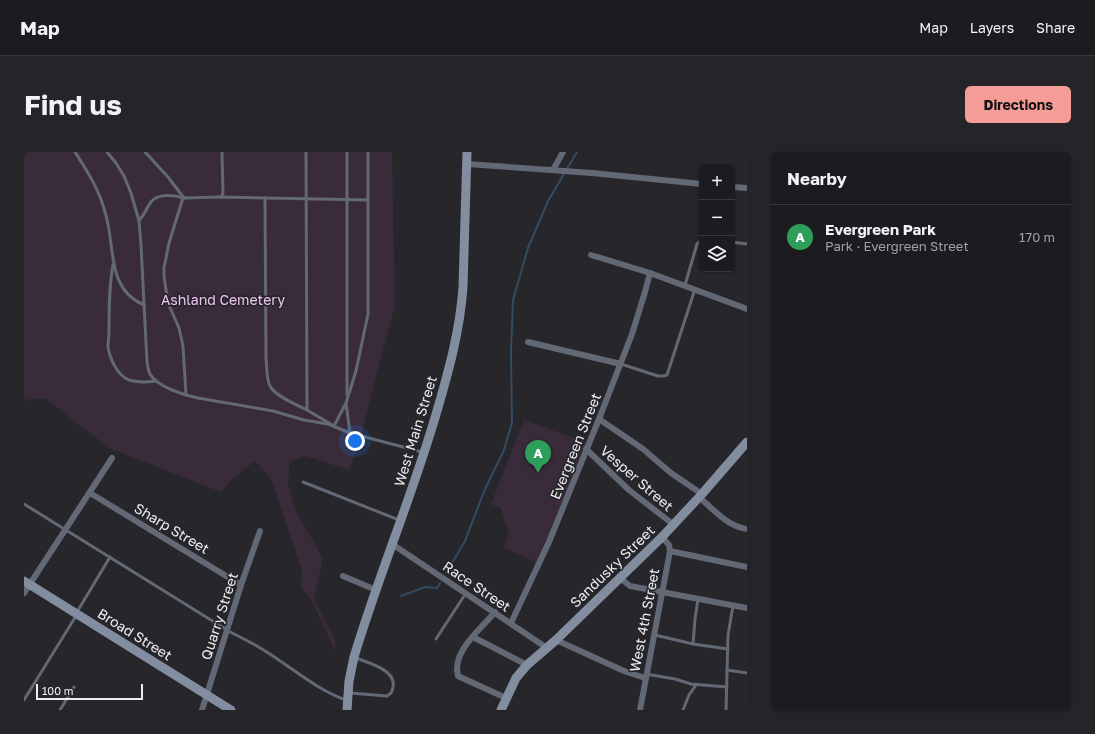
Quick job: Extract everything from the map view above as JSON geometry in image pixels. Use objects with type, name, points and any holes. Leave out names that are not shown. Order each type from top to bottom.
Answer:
[{"type":"street","name":"West Main Street","points":[[347,710],[354,658],[376,590],[425,453],[446,381],[459,326],[463,287],[467,152]]},
{"type":"street","points":[[555,171],[563,152]]},
{"type":"street","points":[[467,164],[576,172],[699,184]]},
{"type":"street","points":[[735,187],[747,188]]},
{"type":"street","points":[[591,255],[685,285],[747,309]]},
{"type":"street","name":"Evergreen Street","points":[[511,623],[549,542],[621,364],[638,316],[650,273]]},
{"type":"street","points":[[528,342],[621,364]]},
{"type":"street","points":[[599,419],[643,449],[701,496],[728,523],[747,529]]},
{"type":"street","name":"Sandusky Street","points":[[501,710],[516,678],[527,665],[556,640],[674,525],[747,442]]},
{"type":"street","name":"Vesper Street","points":[[586,449],[629,490],[674,525]]},
{"type":"street","points":[[24,593],[27,583],[66,529],[112,458]]},
{"type":"street","name":"Sharp Street","points":[[90,492],[241,585]]},
{"type":"street","name":"Quarry Street","points":[[202,710],[241,585],[260,531]]},
{"type":"street","name":"West 4th Street","points":[[640,710],[670,551],[669,545],[662,537]]},
{"type":"street","name":"Race Street","points":[[392,544],[547,648]]},
{"type":"street","points":[[670,551],[747,567]]},
{"type":"street","points":[[343,576],[376,590]]},
{"type":"street","points":[[620,578],[630,586],[747,608]]},
{"type":"street","name":"Broad Street","points":[[27,583],[231,710]]},
{"type":"street","points":[[495,612],[463,649],[456,667],[458,676],[506,698]]},
{"type":"street","points":[[473,637],[527,665]]},
{"type":"street","points":[[556,640],[624,671],[646,676]]},
{"type":"lane","points":[[75,152],[94,183],[103,203],[109,225],[113,263],[123,289],[133,300],[144,306]]},
{"type":"lane","points":[[107,152],[124,176],[139,220],[147,362],[150,373],[160,384],[186,395],[208,401],[273,411],[334,426]]},
{"type":"lane","points":[[145,152],[168,177],[184,198]]},
{"type":"lane","points":[[221,197],[223,193],[222,152]]},
{"type":"lane","points":[[306,152],[307,410]]},
{"type":"lane","points":[[347,152],[347,399]]},
{"type":"lane","points":[[334,426],[346,404],[356,372],[368,314],[368,152]]},
{"type":"lane","points":[[139,220],[155,198],[168,196],[184,198],[221,197],[306,200],[368,200]]},
{"type":"lane","points":[[184,198],[181,201],[169,243],[164,276],[168,303],[179,328],[183,346],[186,395]]},
{"type":"lane","points":[[265,198],[266,358],[271,388],[277,394],[334,426],[350,433],[425,453]]},
{"type":"lane","points":[[685,285],[697,244],[699,242]]},
{"type":"lane","points":[[735,242],[747,244]]},
{"type":"lane","points":[[113,263],[110,282],[108,318],[108,347],[111,359],[116,368],[128,380],[146,382],[157,381]]},
{"type":"lane","points":[[621,364],[658,376],[667,375],[695,289]]},
{"type":"lane","points":[[346,404],[350,433]]},
{"type":"lane","points":[[303,482],[401,521]]},
{"type":"lane","points":[[24,504],[227,630],[262,649],[334,696],[387,696],[391,693],[393,680],[389,673],[374,665],[354,658]]},
{"type":"lane","points":[[24,700],[110,557]]},
{"type":"lane","points":[[436,639],[466,593]]},
{"type":"lane","points":[[693,644],[698,599]]},
{"type":"lane","points":[[726,710],[728,649],[730,620],[733,606]]},
{"type":"lane","points":[[654,634],[693,644],[728,649]]},
{"type":"lane","points":[[727,670],[747,673]]},
{"type":"lane","points":[[646,676],[675,679],[696,685],[727,687]]},
{"type":"lane","points":[[683,710],[686,700],[696,685]]},
{"type":"lane","points":[[60,710],[74,687]]},
{"type":"green space","name":"Ashland Cemetery","points":[[24,152],[392,152],[395,305],[358,446],[349,470],[306,456],[290,461],[288,483],[295,510],[323,558],[314,598],[335,641],[335,651],[311,599],[301,588],[302,570],[271,479],[255,461],[228,483],[221,492],[109,448],[45,398],[29,399],[24,401]]},
{"type":"green space","points":[[524,420],[586,442],[538,563],[504,548],[509,534],[501,508],[491,504]]},
{"type":"waterway","points":[[446,573],[465,541],[485,489],[504,450],[512,423],[511,352],[513,300],[528,248],[548,201],[577,152]]},
{"type":"waterway","points":[[401,596],[425,587],[437,588],[440,583]]},
{"type":"place","name":"Evergreen Park","points":[[538,473]]}]
